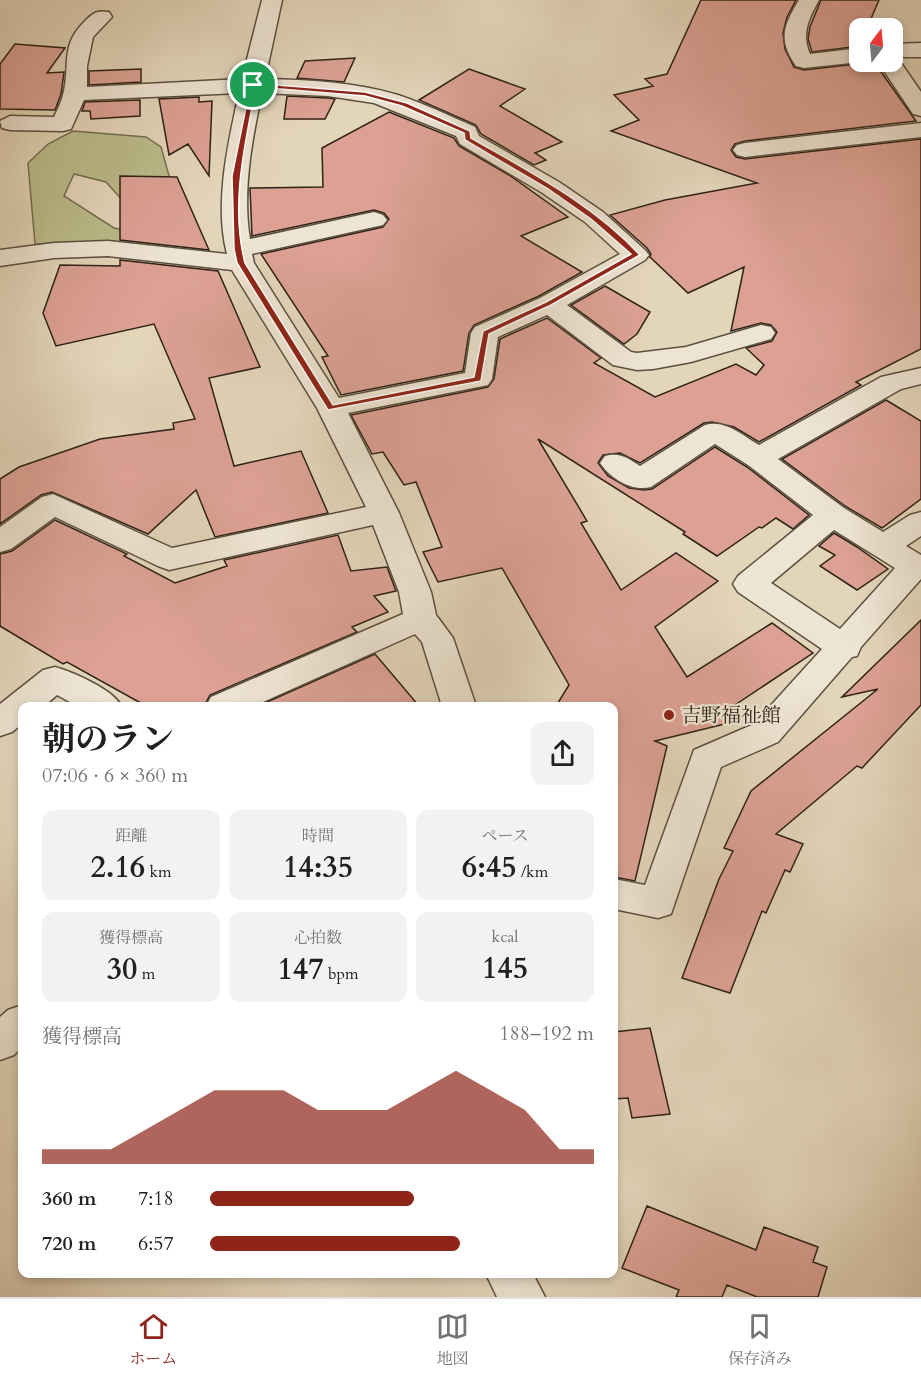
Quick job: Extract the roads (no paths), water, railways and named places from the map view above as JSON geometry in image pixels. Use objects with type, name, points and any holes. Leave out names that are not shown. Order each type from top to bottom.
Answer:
[{"type":"street","points":[[272,0],[236,176],[239,256],[331,408],[384,513],[415,592],[420,619],[437,638],[458,702]]},
{"type":"street","points":[[809,0],[795,27],[796,50],[804,61],[849,56]]},
{"type":"street","points":[[10,123],[63,124],[75,94],[76,66],[83,35],[101,17]]},
{"type":"street","points":[[903,51],[921,50]]},
{"type":"street","points":[[896,72],[921,109]]},
{"type":"street","points":[[75,94],[253,85],[365,94],[405,105],[467,132],[468,139],[550,187],[594,218],[636,255],[549,304],[486,333],[478,379],[331,408]]},
{"type":"street","points":[[745,150],[921,130]]},
{"type":"street","points":[[0,258],[38,251],[93,248],[145,251],[213,262],[374,220]]},
{"type":"street","points":[[549,304],[623,359],[635,363],[659,361],[761,333]]},
{"type":"street","points":[[758,458],[891,383],[921,376]]},
{"type":"street","points":[[615,463],[640,480],[716,431],[758,458],[833,515],[915,566],[845,648],[766,733],[706,759],[658,903],[618,895]]},
{"type":"street","points":[[0,542],[53,504],[170,559],[384,513]]},
{"type":"street","points":[[833,515],[749,584],[845,648]]},
{"type":"street","points":[[883,546],[921,522]]},
{"type":"street","points":[[232,702],[420,619]]},
{"type":"street","points":[[26,702],[55,679],[97,702]]},
{"type":"street","points":[[0,723],[18,709]]},
{"type":"street","points":[[0,1043],[18,1027]]},
{"type":"street","points":[[510,1278],[520,1297]]},
{"type":"place","name":"吉野福祉館","points":[[669,715]]}]
